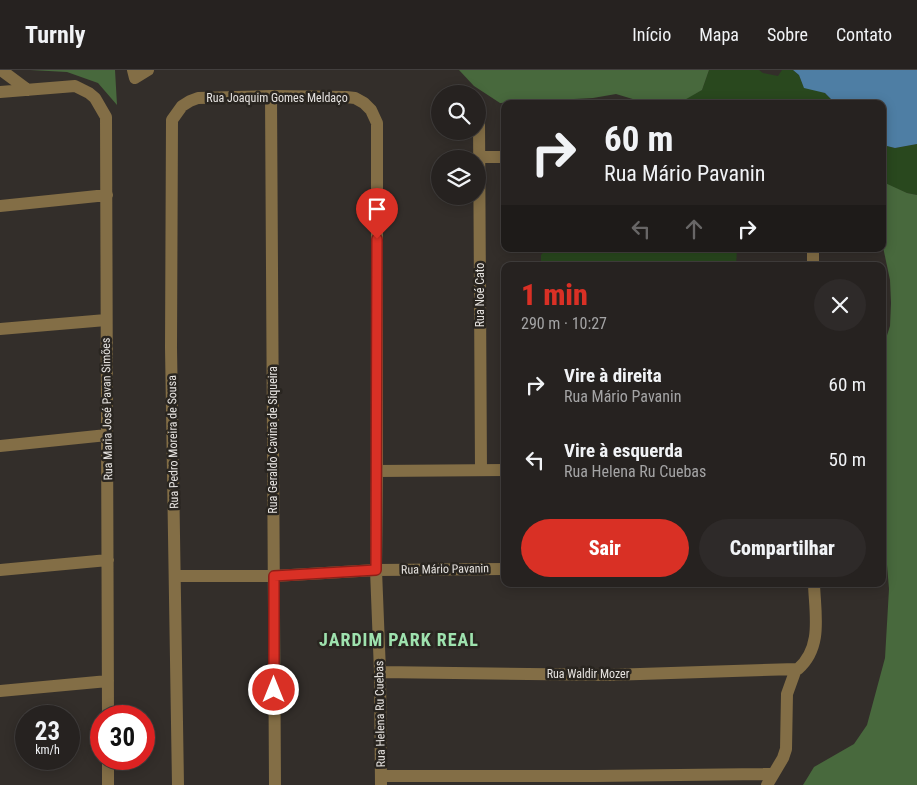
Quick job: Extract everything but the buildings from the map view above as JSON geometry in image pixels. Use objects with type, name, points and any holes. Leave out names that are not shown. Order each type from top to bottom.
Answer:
[{"type":"street","points":[[1,70],[28,90]]},
{"type":"street","points":[[134,74],[148,70]]},
{"type":"street","name":"Rua Maria José Pavan Simões","points":[[28,90],[75,86],[89,93],[100,104],[107,124],[108,705]]},
{"type":"street","points":[[0,92],[28,90]]},
{"type":"street","name":"Rua Joaquim Gomes Meldaço","points":[[186,103],[198,98],[271,96],[350,97],[360,100],[368,106]]},
{"type":"street","name":"Rua Geraldo Cavina de Siqueira","points":[[271,96],[275,785]]},
{"type":"street","name":"Rua Pedro Moreira de Sousa","points":[[178,785],[171,348],[172,120],[186,103]]},
{"type":"street","name":"Rua Helena Ru Cuebas","points":[[368,106],[374,114],[377,123],[376,570],[380,672],[381,780]]},
{"type":"street","points":[[486,157],[501,157]]},
{"type":"street","points":[[0,206],[107,195]]},
{"type":"street","name":"Rua Noé Cato","points":[[480,205],[481,470]]},
{"type":"street","points":[[0,329],[106,320]]},
{"type":"street","points":[[0,446],[107,435]]},
{"type":"street","points":[[377,471],[501,470]]},
{"type":"street","points":[[0,570],[108,560]]},
{"type":"street","name":"Rua Mário Pavanin","points":[[176,576],[274,576],[376,570],[501,569]]},
{"type":"street","points":[[381,780],[595,776],[770,780],[786,749],[787,694],[796,669],[807,660],[815,643],[814,587]]},
{"type":"street","name":"Rua Waldir Mozer","points":[[380,672],[609,675],[796,669]]},
{"type":"street","points":[[0,691],[108,681]]},
{"type":"street","points":[[108,770],[108,785]]},
{"type":"green space","points":[[30,70],[115,70],[117,105],[98,83],[67,72]]},
{"type":"green space","points":[[459,70],[709,70],[702,90],[684,100],[636,100],[616,94],[593,98],[556,100],[501,100],[500,103],[486,94],[486,85],[473,85]]},
{"type":"green space","points":[[709,70],[759,70],[763,73],[778,76],[782,70],[793,70],[799,75],[804,87],[825,93],[832,100],[683,100],[702,90]]},
{"type":"green space","points":[[917,144],[917,195],[886,184],[886,146],[895,148]]},
{"type":"green space","points":[[886,183],[907,193],[917,195],[917,785],[803,785],[814,767],[854,744],[867,725],[885,658],[889,589],[886,559],[886,338],[890,326],[890,280],[884,252],[886,252]]},
{"type":"green space","points":[[544,252],[737,252],[736,262],[541,262],[541,255]]},
{"type":"water","points":[[793,70],[917,70],[917,144],[895,148],[886,146],[886,100],[832,100],[825,93],[804,88],[799,75]]},
{"type":"district","name":"JARDIM PARK REAL","points":[[399,640]]},
{"type":"route","points":[[274,690],[274,576],[376,570],[377,239]]}]
